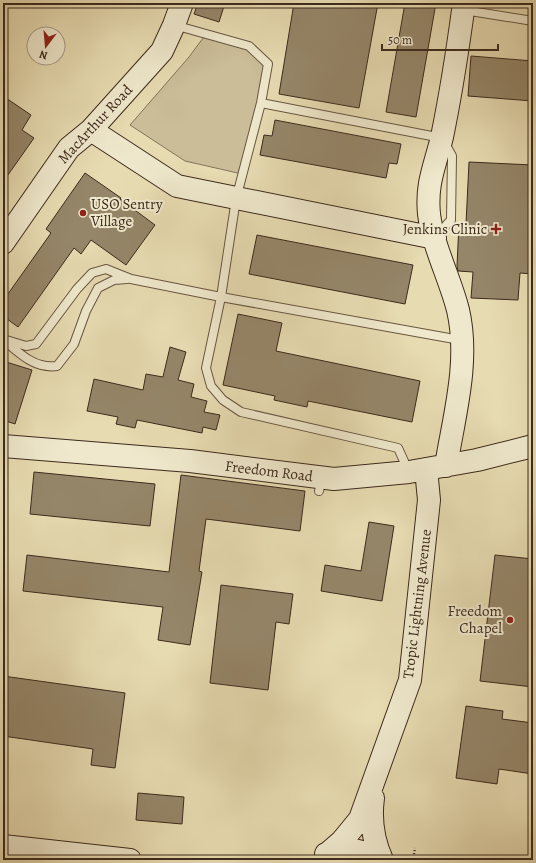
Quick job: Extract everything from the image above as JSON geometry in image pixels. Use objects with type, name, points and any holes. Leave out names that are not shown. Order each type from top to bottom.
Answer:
[{"type":"street","name":"MacArthur Road","points":[[3,243],[63,154],[91,130],[162,50],[174,25],[182,3]]},
{"type":"street","name":"Tropic Lightning Avenue","points":[[375,781],[410,680],[428,500],[427,469],[460,381],[462,341],[458,311],[429,215],[429,182],[442,138],[464,7]]},
{"type":"street","points":[[91,130],[177,186],[435,238]]},
{"type":"street","name":"Freedom Road","points":[[3,446],[190,461],[321,484],[334,479],[427,469],[477,460],[533,446]]},
{"type":"street","points":[[322,857],[342,841],[360,819],[375,781]]},
{"type":"street","points":[[375,781],[371,814],[374,839],[382,860]]},
{"type":"street","points":[[3,846],[130,860]]},
{"type":"street","points":[[322,857],[342,850],[357,850],[372,855],[378,860]]},
{"type":"lane","points":[[464,7],[533,22]]},
{"type":"lane","points":[[174,25],[249,46],[268,64],[261,104],[236,199],[221,297],[206,368],[211,386],[223,400],[242,412],[398,448],[427,469]]},
{"type":"lane","points":[[261,104],[442,138]]},
{"type":"lane","points":[[3,339],[26,346],[36,344],[77,288],[92,273],[106,269],[130,278],[221,297],[462,341]]},
{"type":"lane","points":[[3,339],[27,360],[49,367],[57,366],[74,344],[86,311],[98,288],[114,280],[130,278]]},
{"type":"path","points":[[413,860],[415,848]]},
{"type":"shaded area","points":[[206,34],[249,46],[268,64],[242,174],[185,161],[130,125],[189,57]]},
{"type":"building","points":[[198,3],[225,3],[219,22],[194,14]]},
{"type":"building","points":[[294,3],[378,3],[359,108],[279,94]]},
{"type":"building","points":[[405,3],[436,3],[416,117],[386,112]]},
{"type":"building","points":[[471,56],[533,61],[533,101],[468,96]]},
{"type":"building","points":[[3,96],[31,115],[22,130],[34,138],[3,182]]},
{"type":"building","points":[[275,120],[401,144],[397,164],[389,163],[386,178],[260,155],[264,135],[272,136]]},
{"type":"building","name":"Jenkins Clinic","points":[[469,162],[533,165],[533,274],[520,273],[518,300],[471,298],[473,272],[458,271],[459,223],[466,224]]},
{"type":"building","points":[[85,173],[121,198],[120,199],[155,225],[126,265],[91,240],[81,254],[74,248],[18,327],[3,316],[3,301],[51,233],[46,229]]},
{"type":"building","points":[[257,235],[413,265],[405,304],[249,274]]},
{"type":"building","points":[[238,314],[282,323],[276,351],[420,381],[412,422],[308,401],[307,407],[274,400],[275,396],[223,385]]},
{"type":"building","points":[[170,347],[186,352],[178,380],[194,384],[191,397],[207,401],[204,412],[220,415],[216,430],[203,427],[202,433],[137,420],[135,428],[116,424],[118,417],[87,411],[94,379],[143,390],[146,374],[163,377]]},
{"type":"building","points":[[3,361],[32,370],[15,424],[3,420]]},
{"type":"building","points":[[34,472],[155,484],[150,526],[30,514]]},
{"type":"building","points":[[181,475],[305,491],[300,531],[206,519],[199,571],[202,572],[190,645],[158,640],[163,607],[23,591],[27,555],[169,572]]},
{"type":"building","points":[[369,522],[394,526],[382,601],[321,591],[325,565],[361,571]]},
{"type":"building","name":"Freedom Chapel","points":[[495,555],[533,559],[533,687],[480,681]]},
{"type":"building","points":[[221,585],[293,594],[289,624],[276,622],[268,690],[210,683]]},
{"type":"building","points":[[3,676],[125,693],[115,768],[91,765],[93,749],[3,736]]},
{"type":"building","points":[[466,706],[503,711],[502,719],[533,723],[533,774],[499,769],[497,784],[456,778]]},
{"type":"building","points":[[138,793],[184,797],[182,824],[136,820]]},
{"type":"place","name":"USO Sentry Village","points":[[83,213]]},
{"type":"place","name":"Jenkins Clinic","points":[[496,229]]},
{"type":"place","name":"Freedom Chapel","points":[[510,620]]}]
